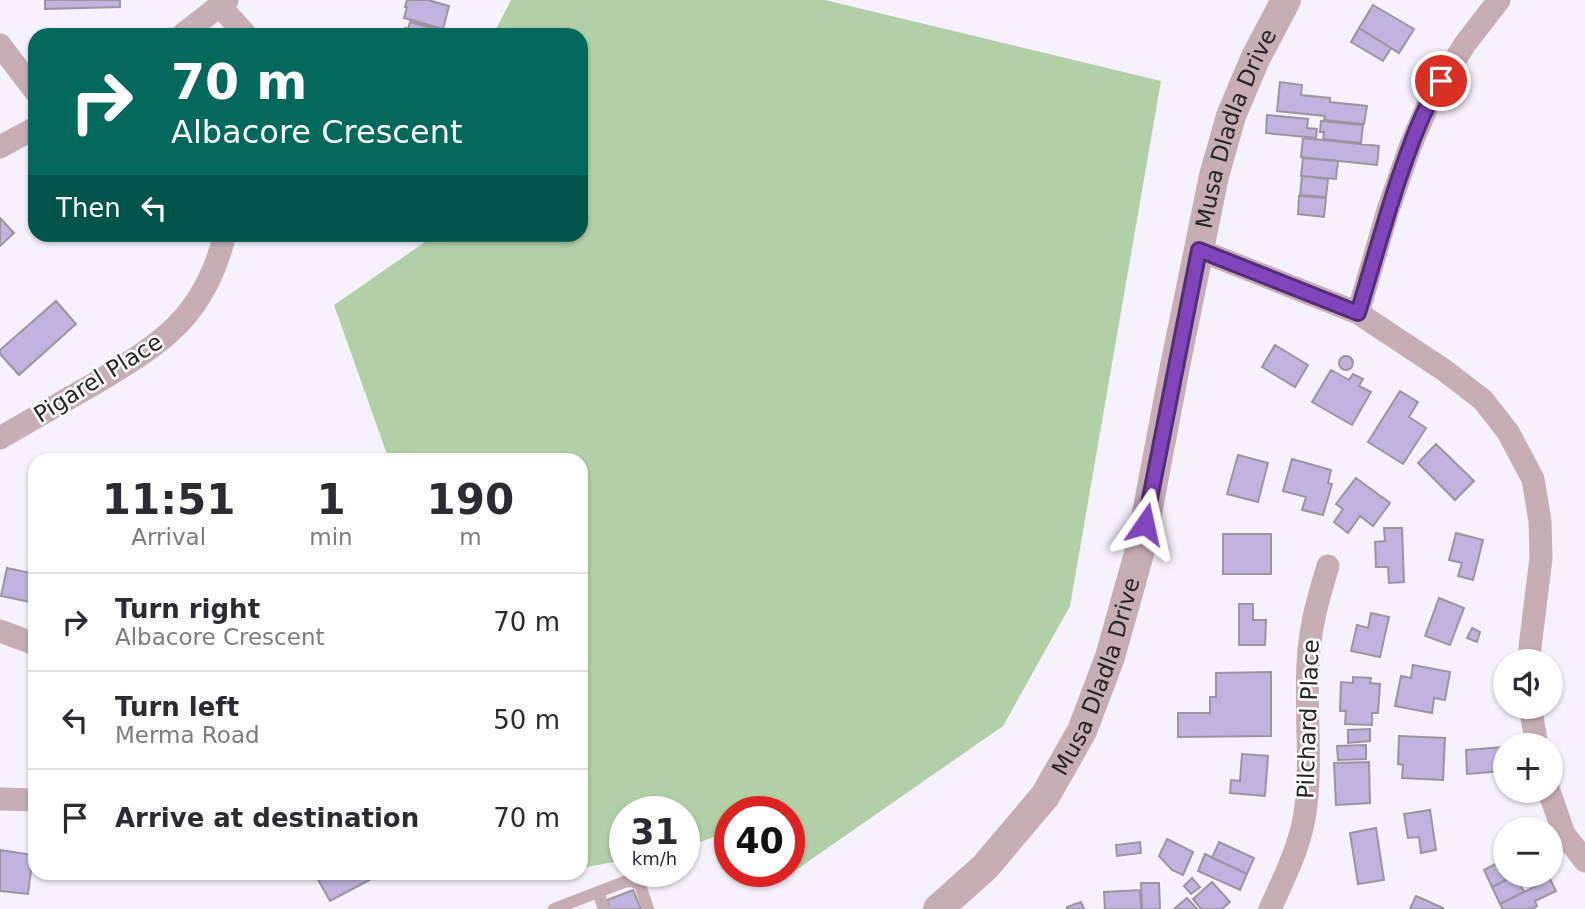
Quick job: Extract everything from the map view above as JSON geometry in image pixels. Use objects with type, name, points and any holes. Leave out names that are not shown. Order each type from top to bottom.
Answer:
[{"type":"street","name":"Musa Dladla Drive","points":[[937,909],[985,867],[1045,796],[1082,731],[1110,657],[1140,550],[1214,176],[1231,117],[1255,59],[1286,0]]},
{"type":"street","points":[[1358,313],[1388,210],[1430,100],[1465,44],[1499,0]]},
{"type":"street","points":[[191,28],[223,3],[241,28]]},
{"type":"street","points":[[0,46],[28,82]]},
{"type":"street","points":[[0,147],[28,132]]},
{"type":"street","name":"Pigarel Place","points":[[0,438],[118,369],[170,332],[188,313],[203,291],[223,242]]},
{"type":"street","points":[[1199,250],[1358,313],[1444,370],[1483,400],[1508,432],[1533,479],[1540,521],[1541,558],[1530,649]]},
{"type":"street","name":"Pilchard Place","points":[[1270,909],[1287,871],[1304,820],[1308,778],[1307,667],[1316,606],[1328,566]]},
{"type":"street","points":[[0,631],[28,642]]},
{"type":"street","points":[[0,799],[28,800]]},
{"type":"street","points":[[1553,803],[1564,834],[1585,862]]},
{"type":"lane","points":[[554,909],[632,881],[638,883],[642,889],[648,909]]},
{"type":"lane","points":[[598,892],[604,909]]},
{"type":"green space","points":[[511,0],[825,0],[1161,81],[1070,606],[1003,726],[805,864],[805,796],[714,796],[714,837],[700,842],[700,796],[609,796],[609,863],[588,867],[588,453],[387,453],[334,305],[425,242],[588,242],[588,28],[497,28]]},
{"type":"building","points":[[45,0],[120,0],[120,7],[45,9]]},
{"type":"building","points":[[407,0],[428,0],[449,6],[443,28],[404,18]]},
{"type":"building","points":[[1373,5],[1414,29],[1399,53],[1359,28]]},
{"type":"building","points":[[410,22],[432,28],[408,28]]},
{"type":"building","points":[[1359,28],[1391,48],[1383,61],[1351,42]]},
{"type":"building","points":[[1280,82],[1302,85],[1301,95],[1330,98],[1330,102],[1367,106],[1364,124],[1324,120],[1325,116],[1277,111]]},
{"type":"building","points":[[1267,115],[1308,119],[1307,128],[1317,129],[1316,138],[1266,133]]},
{"type":"building","points":[[1321,121],[1363,125],[1361,143],[1323,139],[1324,132],[1320,132]]},
{"type":"building","points":[[1303,138],[1379,146],[1377,165],[1301,157]]},
{"type":"building","points":[[1303,158],[1338,161],[1336,179],[1301,176]]},
{"type":"building","points":[[1302,176],[1328,179],[1326,197],[1300,195]]},
{"type":"building","points":[[1299,196],[1326,198],[1324,217],[1298,214]]},
{"type":"building","points":[[0,218],[14,233],[0,246]]},
{"type":"building","points":[[56,301],[76,324],[19,375],[0,354],[0,350]]},
{"type":"building","points":[[1275,345],[1308,365],[1295,387],[1262,367]]},
{"type":"building","points":[[1346,356],[1351,358],[1351,368],[1346,370],[1341,368],[1339,363],[1341,358]]},
{"type":"building","points":[[1331,370],[1349,380],[1353,374],[1363,379],[1359,386],[1371,392],[1352,425],[1312,402]]},
{"type":"building","points":[[1400,391],[1418,402],[1409,417],[1426,428],[1403,464],[1368,442]]},
{"type":"building","points":[[1436,444],[1474,481],[1455,500],[1418,463]]},
{"type":"building","points":[[1238,455],[1268,463],[1258,502],[1227,494]]},
{"type":"building","points":[[1292,459],[1331,470],[1328,483],[1332,484],[1323,515],[1302,510],[1306,497],[1283,491]]},
{"type":"building","points":[[1356,478],[1390,503],[1373,526],[1360,516],[1348,533],[1334,522],[1343,509],[1336,504]]},
{"type":"building","points":[[1384,528],[1402,528],[1404,582],[1389,583],[1388,567],[1376,567],[1375,542],[1385,541]]},
{"type":"building","points":[[1456,533],[1483,540],[1473,580],[1458,576],[1462,563],[1449,560]]},
{"type":"building","points":[[1223,534],[1271,534],[1271,574],[1223,574]]},
{"type":"building","points":[[7,568],[28,572],[28,602],[1,596]]},
{"type":"building","points":[[1439,598],[1464,608],[1450,645],[1425,636]]},
{"type":"building","points":[[1239,604],[1253,604],[1253,620],[1266,620],[1265,645],[1239,645]]},
{"type":"building","points":[[1371,613],[1389,617],[1380,657],[1351,651],[1357,625],[1368,628]]},
{"type":"building","points":[[1472,628],[1480,632],[1477,642],[1467,638]]},
{"type":"building","points":[[1413,665],[1450,672],[1445,700],[1434,698],[1432,713],[1395,706],[1401,676],[1411,678]]},
{"type":"building","points":[[1271,672],[1271,736],[1178,737],[1178,713],[1210,713],[1210,697],[1216,697],[1216,673]]},
{"type":"building","points":[[1353,677],[1371,678],[1370,683],[1380,684],[1378,713],[1372,713],[1372,725],[1345,724],[1346,711],[1340,711],[1341,682],[1353,683]]},
{"type":"building","points":[[1370,729],[1370,741],[1348,743],[1348,730]]},
{"type":"building","points":[[1399,736],[1445,738],[1443,780],[1402,778],[1403,765],[1398,764]]},
{"type":"building","points":[[1366,745],[1366,759],[1338,760],[1337,746]]},
{"type":"building","points":[[1493,748],[1493,772],[1467,774],[1466,750]]},
{"type":"building","points":[[1242,754],[1268,756],[1265,796],[1230,793],[1231,780],[1240,781]]},
{"type":"building","points":[[1369,762],[1370,803],[1336,805],[1334,763]]},
{"type":"building","points":[[1430,810],[1436,850],[1421,853],[1419,837],[1408,838],[1404,814]]},
{"type":"building","points":[[1376,828],[1384,880],[1358,884],[1350,833]]},
{"type":"building","points":[[1167,839],[1193,852],[1183,875],[1172,870],[1159,856]]},
{"type":"building","points":[[1140,842],[1141,853],[1117,856],[1116,845]]},
{"type":"building","points":[[1219,842],[1254,858],[1247,874],[1212,858]]},
{"type":"building","points":[[0,850],[28,854],[28,894],[0,891]]},
{"type":"building","points":[[1205,854],[1247,874],[1240,890],[1198,871]]},
{"type":"building","points":[[1493,865],[1493,886],[1492,887],[1484,870]]},
{"type":"building","points":[[1192,878],[1200,887],[1191,894],[1184,886]]},
{"type":"building","points":[[318,880],[370,880],[330,901]]},
{"type":"building","points":[[1212,882],[1230,902],[1222,909],[1201,909],[1193,899]]},
{"type":"building","points":[[1141,883],[1159,883],[1160,909],[1142,909]]},
{"type":"building","points":[[1492,887],[1522,887],[1524,892],[1500,904]]},
{"type":"building","points":[[1534,887],[1554,887],[1556,891],[1535,901],[1537,906],[1532,909],[1503,909],[1500,904]]},
{"type":"building","points":[[633,890],[641,909],[610,909],[607,900]]},
{"type":"building","points":[[1140,890],[1141,909],[1105,909],[1104,892]]},
{"type":"building","points":[[1416,896],[1443,908],[1443,909],[1410,909]]},
{"type":"building","points":[[1187,898],[1197,909],[1174,909]]},
{"type":"building","points":[[1081,902],[1084,909],[1067,909],[1067,907]]},
{"type":"route","points":[[1145,524],[1199,250],[1358,313],[1388,210],[1410,147],[1441,81]]}]
